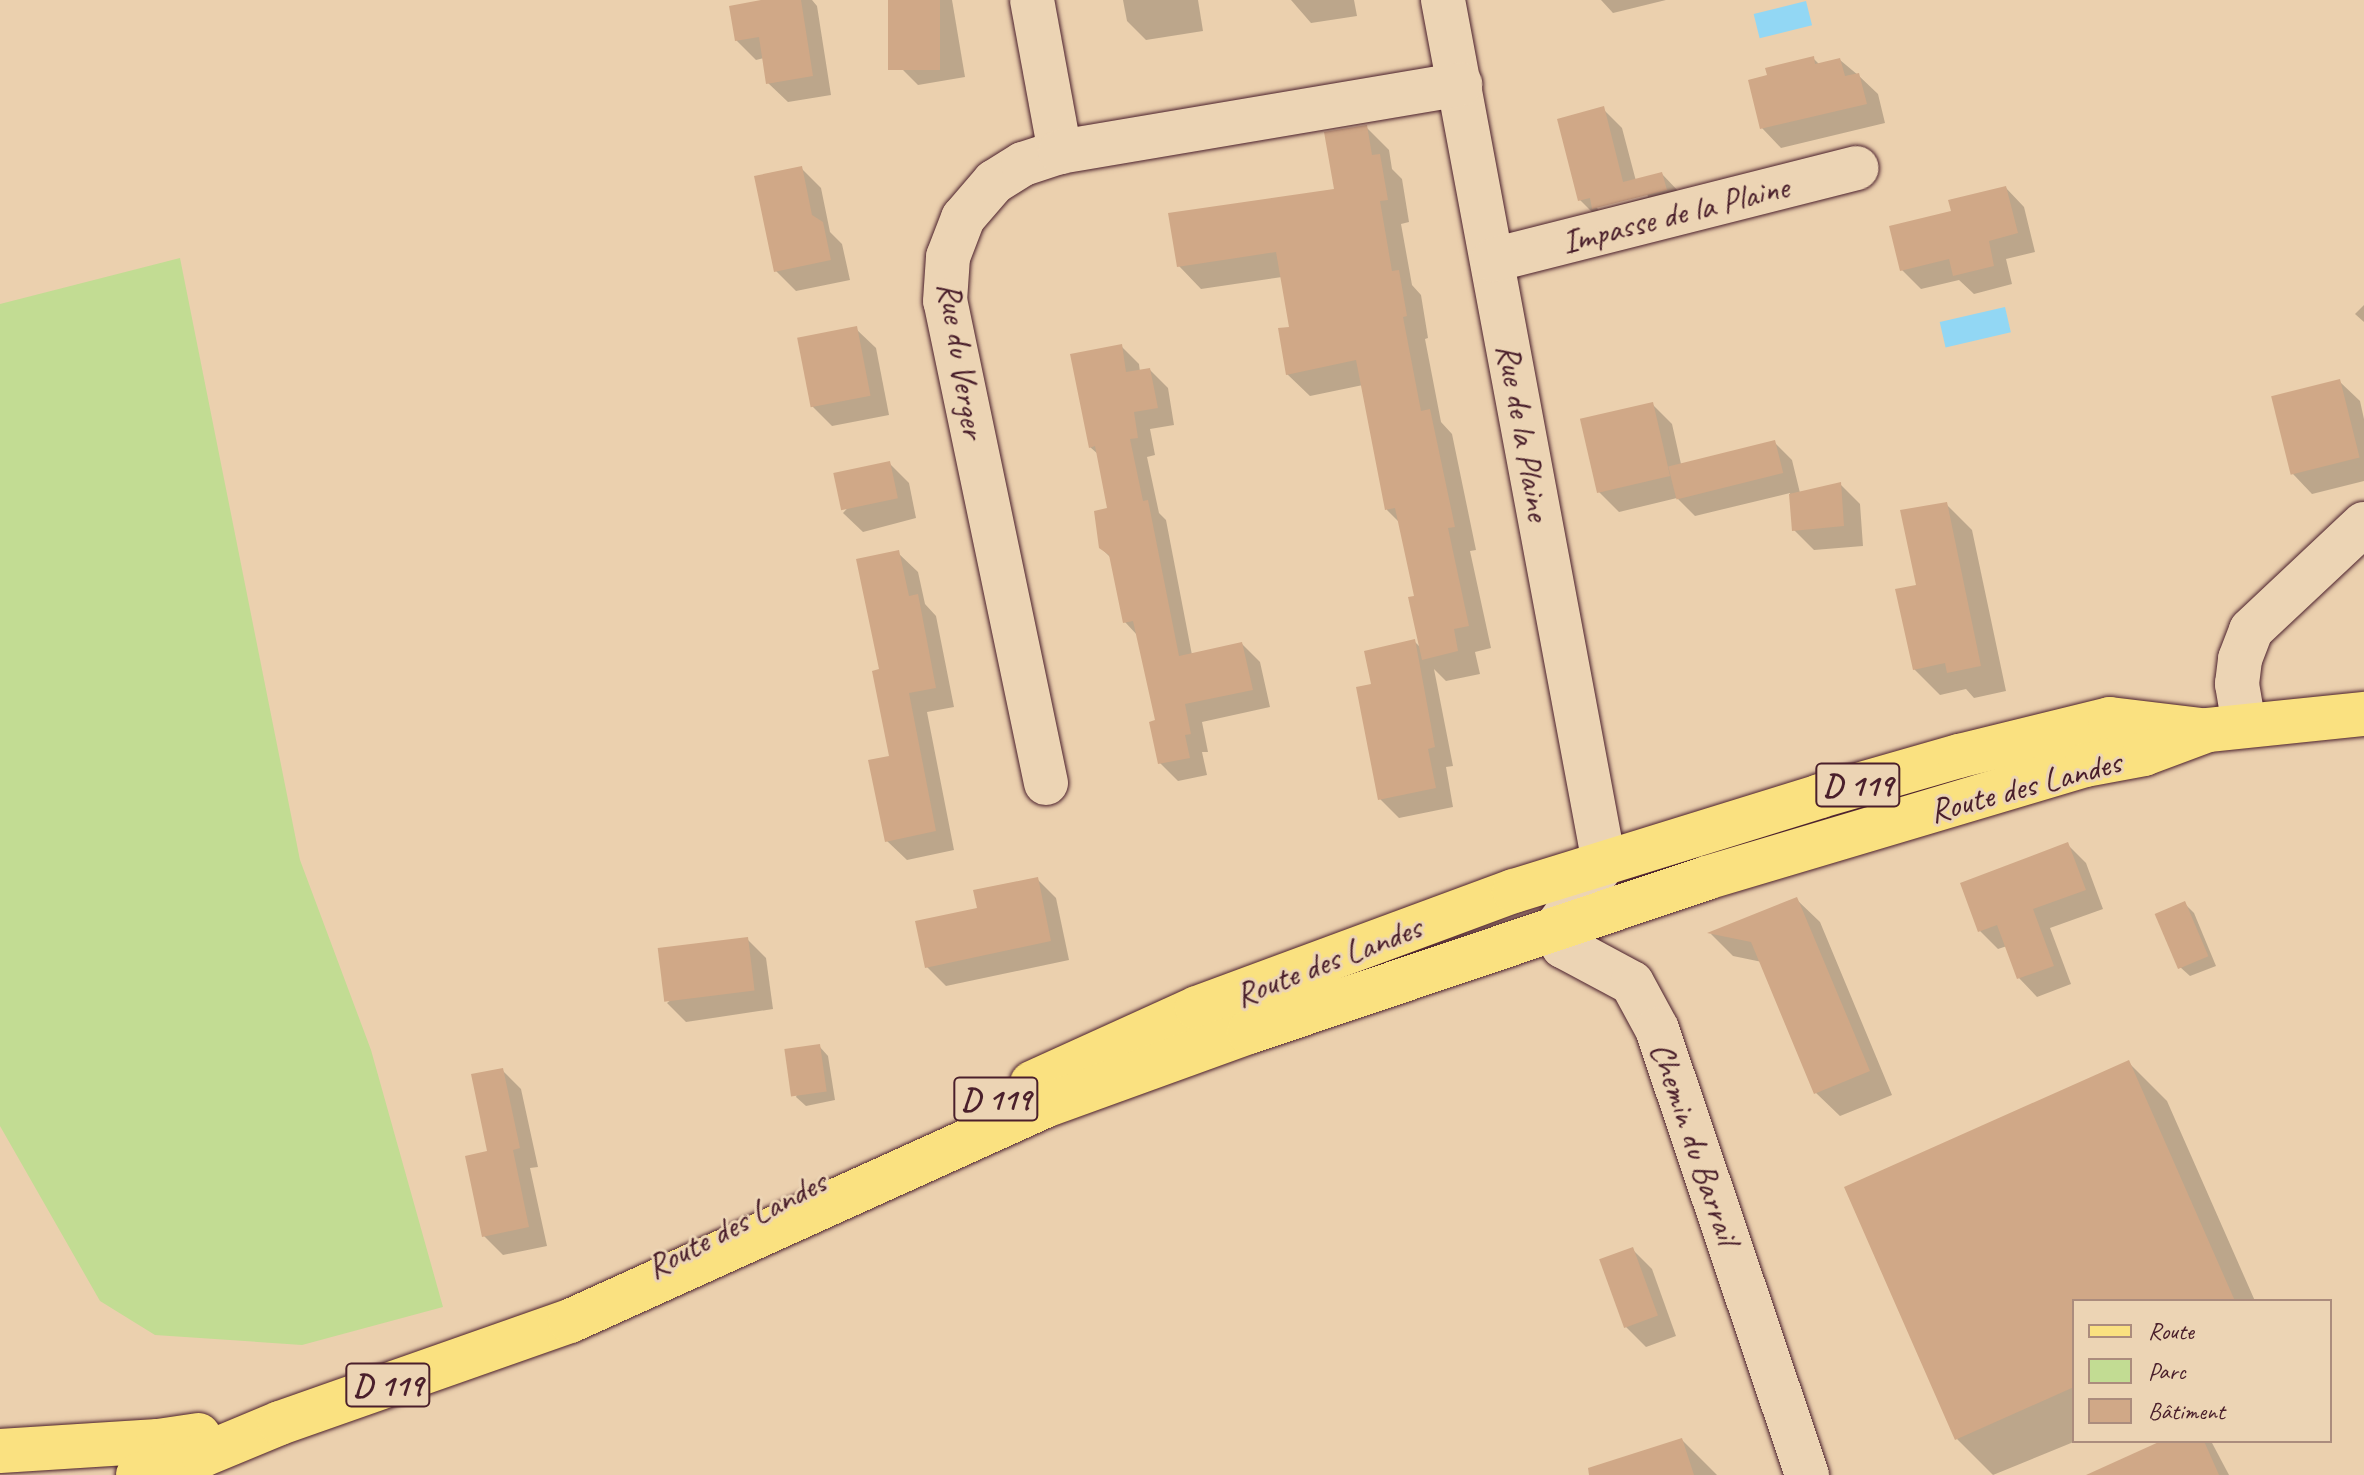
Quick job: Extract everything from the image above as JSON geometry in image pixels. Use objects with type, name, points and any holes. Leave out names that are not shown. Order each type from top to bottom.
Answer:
[{"type":"main road","name":"D 119","points":[[2226,728],[2364,714]]},
{"type":"main road","name":"Route des Landes","points":[[494,1345],[817,1182],[1197,1008],[1514,891],[1959,756],[2110,719],[2226,728]]},
{"type":"main road","name":"Route des Landes","points":[[138,1475],[203,1455],[280,1423],[494,1345],[570,1321],[1047,1105],[1249,1032],[1706,878],[2086,765],[2144,754],[2226,728]]},
{"type":"main road","name":"Route des Landes","points":[[0,1451],[158,1441],[280,1423]]},
{"type":"street","points":[[1032,0],[1060,152]]},
{"type":"street","name":"Rue de la Plaine","points":[[1443,0],[1604,863]]},
{"type":"street","name":"Rue du Verger","points":[[1046,783],[945,301],[948,257],[963,218],[994,182],[1023,164],[1060,152],[1460,84]]},
{"type":"street","name":"Impasse de la Plaine","points":[[1493,260],[1857,168]]},
{"type":"street","points":[[2226,728],[2240,659],[2251,630],[2364,524]]},
{"type":"street","points":[[1555,929],[1604,863]]},
{"type":"street","name":"Chemin du Barrail","points":[[1555,929],[1563,946],[1632,983],[1657,1029],[1807,1475]]},
{"type":"green space","points":[[180,258],[300,860],[371,1050],[443,1307],[302,1345],[155,1335],[100,1301],[0,1126],[0,304]]},
{"type":"water","points":[[1806,1],[1812,25],[1760,38],[1754,14]]},
{"type":"water","points":[[2005,307],[2011,332],[1946,347],[1940,322]]},
{"type":"building","points":[[761,0],[801,0],[813,76],[766,84],[759,37],[735,41],[729,6]]},
{"type":"building","points":[[888,0],[940,0],[940,70],[888,70]]},
{"type":"building","points":[[1814,56],[1815,64],[1840,58],[1845,76],[1859,73],[1867,104],[1760,129],[1748,80],[1767,75],[1765,68]]},
{"type":"building","points":[[1604,106],[1623,182],[1662,172],[1667,190],[1592,209],[1590,198],[1578,201],[1557,119]]},
{"type":"building","points":[[1367,125],[1372,155],[1380,154],[1388,200],[1380,201],[1392,271],[1399,270],[1407,316],[1403,317],[1421,411],[1430,409],[1455,527],[1448,528],[1469,626],[1454,629],[1458,651],[1422,660],[1408,597],[1414,596],[1395,508],[1385,510],[1356,360],[1286,375],[1278,328],[1289,327],[1276,252],[1177,267],[1168,213],[1334,189],[1324,132]]},
{"type":"building","points":[[802,166],[812,215],[823,222],[831,260],[774,272],[754,176]]},
{"type":"building","points":[[2006,186],[2018,233],[1989,241],[1994,266],[1953,276],[1949,259],[1900,271],[1889,226],[1951,211],[1948,200]]},
{"type":"building","points":[[857,326],[871,396],[811,407],[797,338]]},
{"type":"building","points":[[1122,344],[1126,372],[1150,368],[1158,408],[1134,412],[1138,438],[1130,439],[1143,501],[1148,500],[1179,656],[1242,642],[1253,690],[1185,704],[1191,734],[1185,735],[1190,758],[1158,764],[1149,722],[1155,720],[1133,621],[1123,623],[1109,555],[1099,548],[1094,511],[1107,508],[1095,446],[1089,448],[1070,354]]},
{"type":"building","points":[[2340,379],[2360,458],[2291,475],[2271,396]]},
{"type":"building","points":[[1653,402],[1670,476],[1597,493],[1580,419]]},
{"type":"building","points":[[1775,440],[1783,473],[1676,500],[1668,467]]},
{"type":"building","points":[[890,461],[898,498],[841,510],[833,473]]},
{"type":"building","points":[[1841,482],[1844,526],[1792,531],[1789,494]]},
{"type":"building","points":[[1947,502],[1981,666],[1947,673],[1945,663],[1913,670],[1895,589],[1916,585],[1900,510]]},
{"type":"building","points":[[899,550],[909,596],[918,594],[936,688],[909,693],[936,831],[885,842],[868,760],[889,756],[872,671],[879,669],[856,559]]},
{"type":"building","points":[[1415,639],[1435,747],[1428,749],[1436,788],[1378,800],[1356,687],[1371,684],[1364,651]]},
{"type":"building","points":[[2068,842],[2086,890],[2033,909],[2054,966],[2017,979],[1997,925],[1978,932],[1960,883]]},
{"type":"building","points":[[1038,877],[1051,941],[925,968],[915,921],[977,908],[973,890]]},
{"type":"building","points":[[1797,897],[1870,1071],[1814,1094],[1751,942],[1707,933]]},
{"type":"building","points":[[2185,901],[2208,956],[2178,969],[2155,914]]},
{"type":"building","points":[[748,937],[755,991],[664,1002],[658,948]]},
{"type":"building","points":[[820,1044],[827,1092],[791,1097],[784,1049]]},
{"type":"building","points":[[2129,1060],[2234,1299],[2072,1299],[2072,1388],[1955,1440],[1844,1187]]},
{"type":"building","points":[[503,1068],[520,1148],[513,1150],[529,1227],[482,1237],[465,1156],[487,1151],[471,1074]]},
{"type":"building","points":[[1633,1247],[1658,1316],[1624,1328],[1599,1259]]},
{"type":"building","points":[[1682,1438],[1694,1475],[1589,1475],[1588,1468]]},
{"type":"building","points":[[2157,1443],[2205,1443],[2219,1475],[2086,1475]]}]
